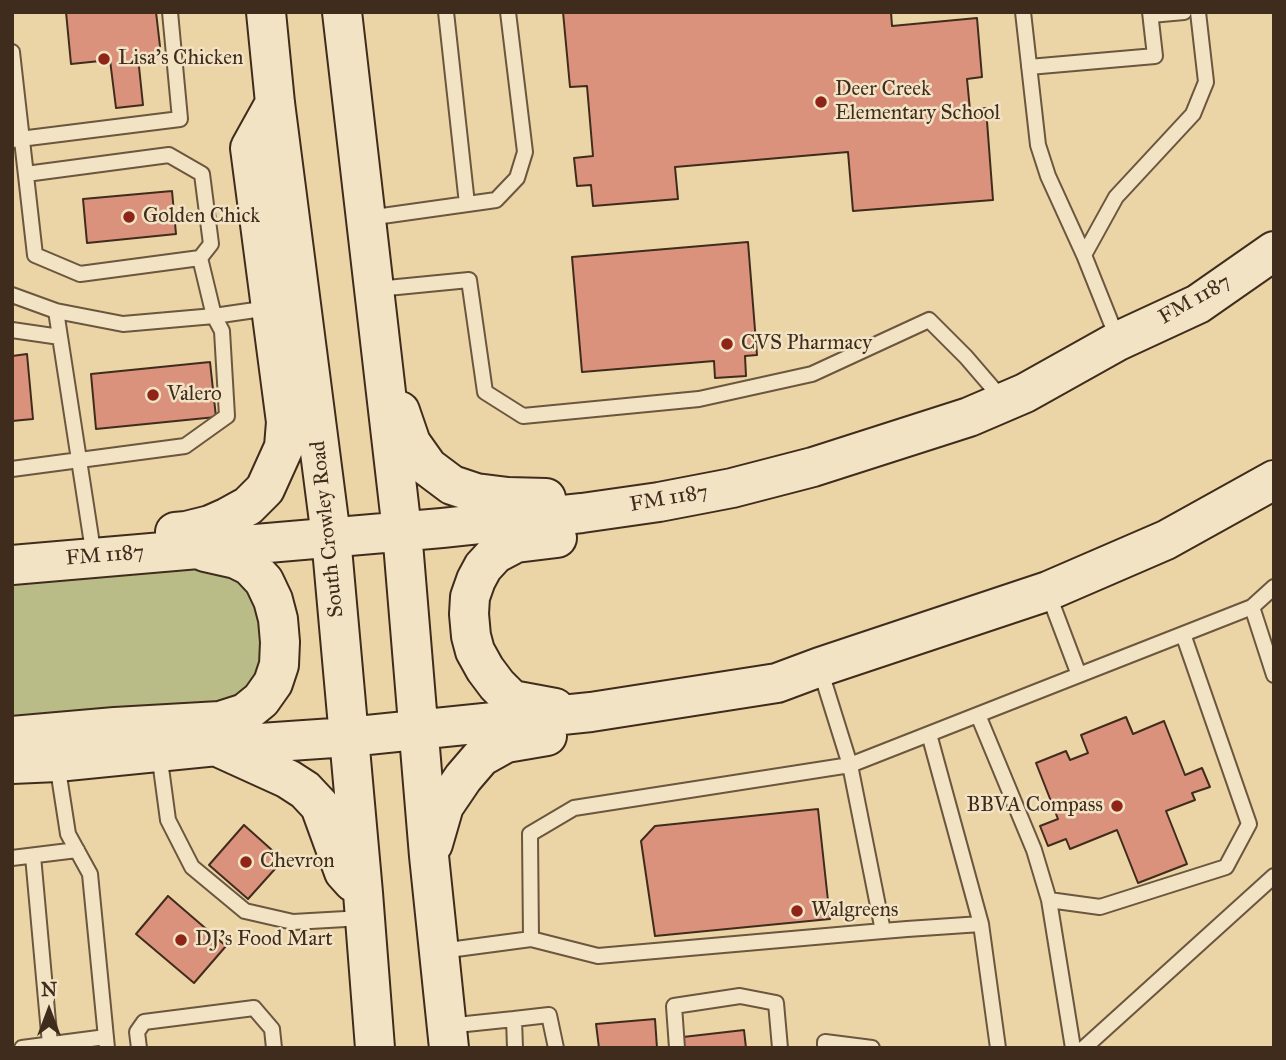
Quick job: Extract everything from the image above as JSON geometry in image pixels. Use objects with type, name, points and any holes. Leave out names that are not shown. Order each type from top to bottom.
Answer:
[{"type":"main road","name":"South Crowley Road","points":[[266,12],[275,103],[286,306],[331,537],[375,1048]]},
{"type":"main road","points":[[342,12],[402,531],[429,856],[448,1037]]},
{"type":"main road","name":"FM 1187","points":[[12,565],[92,548],[179,550],[582,513],[732,488],[813,467],[969,417],[1014,397],[1118,341],[1198,304],[1274,251]]},
{"type":"main road","points":[[12,545],[92,548],[210,525],[248,506],[265,489],[284,447],[286,306]]},
{"type":"main road","points":[[384,373],[411,443],[428,467],[452,485],[476,493],[508,497],[558,498],[582,513]]},
{"type":"main road","points":[[591,712],[512,700],[485,669],[475,651],[468,614],[476,580],[483,567],[495,555],[516,543],[601,533],[726,513],[846,482],[998,424],[1014,397]]},
{"type":"main road","points":[[12,764],[348,737],[591,712],[777,683],[1048,591],[1166,540],[1274,480]]},
{"type":"main road","points":[[12,736],[220,721],[245,713],[261,700],[273,682],[279,665],[280,642],[278,619],[264,581],[250,566],[236,559],[216,553],[179,550]]},
{"type":"main road","points":[[429,856],[444,806],[481,757],[506,743],[752,703],[777,683]]},
{"type":"main road","points":[[217,746],[288,779],[305,790],[320,806],[344,872],[364,906]]},
{"type":"lane","points":[[17,140],[180,119],[170,12]]},
{"type":"lane","points":[[446,12],[467,204]]},
{"type":"lane","points":[[366,218],[496,200],[517,178],[524,152],[508,12]]},
{"type":"lane","points":[[1023,12],[1038,145],[1048,176],[1084,255],[1118,341]]},
{"type":"lane","points":[[1029,67],[1155,56],[1150,14],[1184,12]]},
{"type":"lane","points":[[1084,255],[1116,197],[1192,114],[1206,82],[1198,12]]},
{"type":"lane","points":[[12,52],[17,140],[26,174],[35,255],[80,274],[200,258],[211,244],[202,174],[169,155],[26,174]]},
{"type":"lane","points":[[12,469],[185,446],[227,416],[222,331],[214,316],[200,258]]},
{"type":"lane","points":[[375,289],[469,280],[485,392],[523,416],[699,399],[812,374],[929,320],[966,357],[1014,397]]},
{"type":"lane","points":[[12,295],[56,311],[123,324],[286,306]]},
{"type":"lane","points":[[56,311],[92,548]]},
{"type":"lane","points":[[12,330],[60,337]]},
{"type":"lane","points":[[531,939],[530,834],[574,808],[850,765],[1252,607],[1274,587]]},
{"type":"lane","points":[[1048,591],[1079,675]]},
{"type":"lane","points":[[1252,607],[1274,675]]},
{"type":"lane","points":[[1049,900],[1100,907],[1226,867],[1249,824],[1183,634]]},
{"type":"lane","points":[[820,667],[850,765],[883,931]]},
{"type":"lane","points":[[978,715],[1034,850],[1049,900],[1073,1048]]},
{"type":"lane","points":[[929,734],[981,924],[998,1048]]},
{"type":"lane","points":[[158,752],[168,820],[192,867],[245,911],[293,922],[364,906]]},
{"type":"lane","points":[[22,1048],[107,1042],[90,874],[68,834],[57,762]]},
{"type":"lane","points":[[12,858],[77,850]]},
{"type":"lane","points":[[33,856],[50,1044]]},
{"type":"lane","points":[[1084,1048],[1274,876]]},
{"type":"lane","points":[[439,952],[531,939],[598,956],[981,924]]},
{"type":"lane","points":[[677,1048],[674,1006],[740,996],[776,1003],[780,1048]]},
{"type":"lane","points":[[139,1048],[137,1032],[144,1022],[254,1008],[272,1029],[274,1048]]},
{"type":"lane","points":[[448,1037],[514,1019],[549,1015],[556,1048]]},
{"type":"lane","points":[[514,1019],[515,1048]]},
{"type":"lane","points":[[825,1048],[825,1042],[872,1048]]},
{"type":"green space","points":[[219,566],[237,572],[259,603],[263,668],[231,704],[12,727],[12,580]]},
{"type":"building","name":"Lisa's Chicken","points":[[66,12],[156,12],[161,55],[138,57],[143,105],[116,108],[110,60],[71,64]]},
{"type":"building","points":[[563,12],[891,12],[892,26],[977,18],[982,77],[967,79],[970,110],[986,108],[993,200],[853,211],[848,152],[675,167],[678,199],[593,206],[591,185],[577,186],[574,158],[593,156],[587,86],[570,87]]},
{"type":"building","name":"Golden Chick","points":[[172,191],[176,234],[87,243],[83,199]]},
{"type":"building","name":"CVS Pharmacy","points":[[748,242],[757,355],[745,356],[746,376],[715,378],[714,361],[582,372],[572,257]]},
{"type":"building","points":[[27,354],[33,419],[12,421],[12,356]]},
{"type":"building","name":"Valero","points":[[210,362],[216,417],[96,429],[91,374]]},
{"type":"building","name":"BBVA Compass","points":[[1126,717],[1133,734],[1164,721],[1185,775],[1202,768],[1210,787],[1192,793],[1195,800],[1166,811],[1187,864],[1138,883],[1117,830],[1070,849],[1066,839],[1048,846],[1040,826],[1058,819],[1036,763],[1066,751],[1070,760],[1088,753],[1081,735]]},
{"type":"building","name":"Walgreens","points":[[818,809],[830,919],[655,936],[641,841],[655,826]]},
{"type":"building","name":"Chevron","points":[[244,825],[283,860],[248,899],[209,865]]},
{"type":"building","name":"DJ's Food Mart","points":[[168,896],[226,946],[194,983],[136,934]]},
{"type":"building","points":[[655,1019],[657,1048],[599,1048],[596,1024]]},
{"type":"building","points":[[744,1030],[746,1048],[684,1048],[683,1037]]},
{"type":"place","name":"Lisa's Chicken","points":[[104,59]]},
{"type":"place","name":"Deer Creek Elementary School","points":[[821,102]]},
{"type":"place","name":"Golden Chick","points":[[129,217]]},
{"type":"place","name":"CVS Pharmacy","points":[[727,344]]},
{"type":"place","name":"Valero","points":[[153,395]]},
{"type":"place","name":"BBVA Compass","points":[[1117,806]]},
{"type":"place","name":"Chevron","points":[[246,862]]},
{"type":"place","name":"Walgreens","points":[[797,911]]},
{"type":"place","name":"DJ's Food Mart","points":[[181,940]]}]
